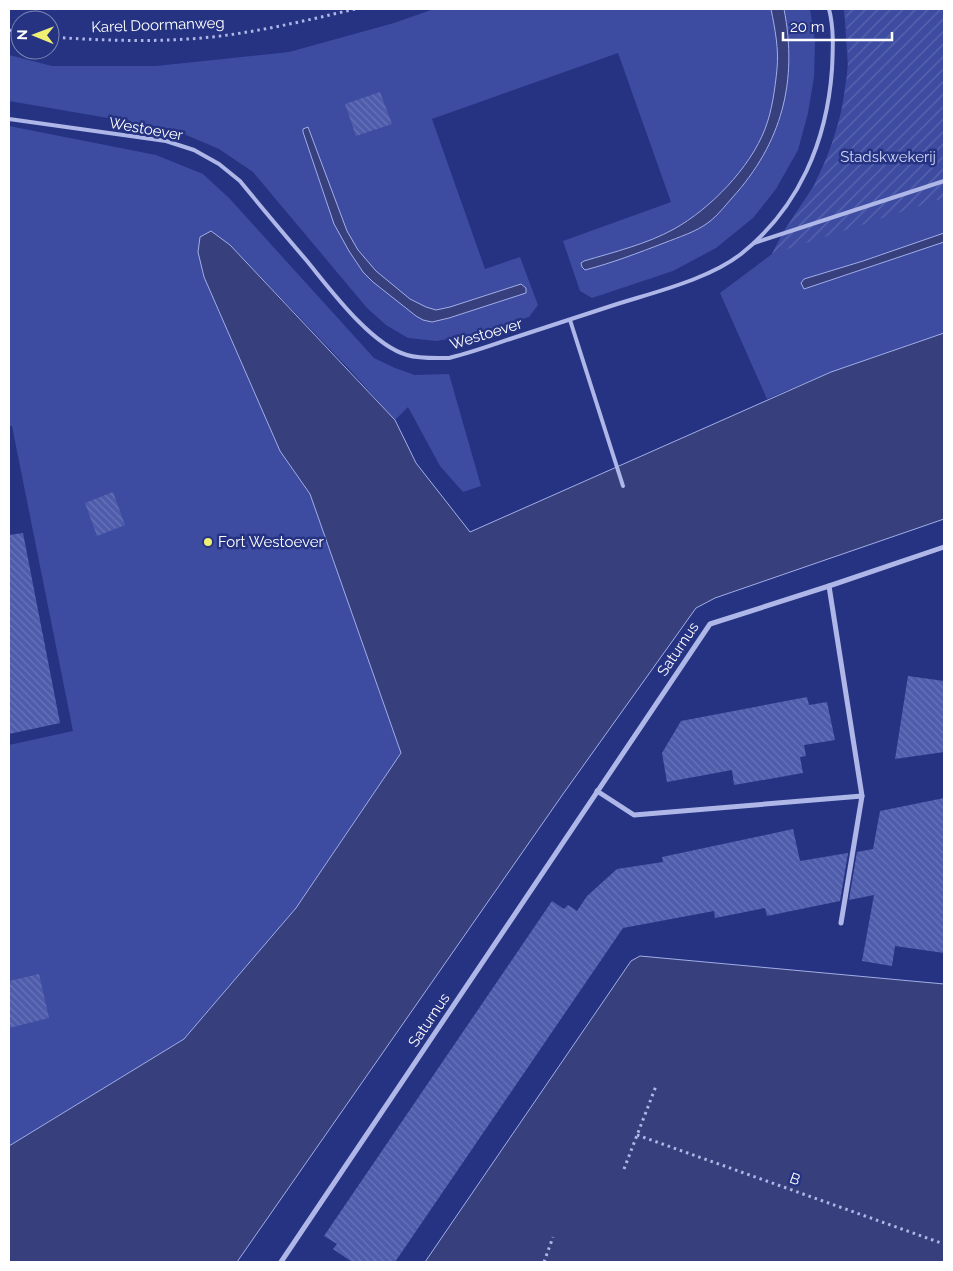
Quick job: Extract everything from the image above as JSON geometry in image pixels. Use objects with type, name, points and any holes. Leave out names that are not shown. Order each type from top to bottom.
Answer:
[{"type":"street","name":"Saturnus","points":[[281,1262],[710,624],[944,547]]},
{"type":"street","points":[[829,586],[862,796],[841,923]]},
{"type":"street","points":[[597,791],[634,815],[862,796]]},
{"type":"lane","name":"Westoever","points":[[9,120],[166,141],[194,150],[219,164],[240,182],[348,310],[374,335],[390,347],[406,355],[449,358],[712,273],[740,255],[752,244],[786,206],[806,173],[820,141],[830,94],[833,52],[829,9]]},
{"type":"lane","points":[[752,244],[944,181]]},
{"type":"lane","points":[[570,320],[624,486]]},
{"type":"path","name":"Karel Doormanweg","points":[[60,38],[160,40],[227,35],[294,23],[355,9]]},
{"type":"path","points":[[624,1169],[656,1086]]},
{"type":"path","name":"B","points":[[637,1135],[944,1244]]},
{"type":"path","points":[[544,1262],[553,1236]]},
{"type":"green space","points":[[434,9],[810,9],[815,41],[814,77],[808,113],[798,150],[776,189],[753,218],[716,248],[673,271],[592,298],[580,291],[563,241],[671,202],[618,53],[432,119],[485,269],[520,257],[538,305],[529,317],[468,336],[436,341],[408,338],[386,325],[367,308],[253,172],[219,149],[172,129],[9,101],[9,55],[10,60],[29,60],[52,66],[156,66],[289,52],[394,23]]},
{"type":"green space","points":[[844,9],[944,9],[944,333],[831,372],[767,399],[720,293],[772,254],[787,226],[813,187],[829,153],[841,115],[848,67]]},
{"type":"green space","name":"Stadskwekerij","points":[[844,9],[944,9],[944,198],[772,254],[784,231],[814,186],[824,165],[839,122],[847,77],[848,54]]},
{"type":"green space","points":[[9,126],[156,155],[203,174],[229,198],[374,358],[415,375],[449,374],[481,486],[463,492],[440,466],[408,407],[395,420],[354,374],[230,245],[198,252],[204,277],[280,451],[310,494],[401,753],[296,908],[184,1039],[9,1146],[9,745],[73,731],[12,426],[9,426]]},
{"type":"shaded area","points":[[771,9],[784,9],[789,61],[787,86],[782,110],[774,133],[749,177],[718,214],[699,229],[635,254],[585,270],[581,263],[584,261],[653,239],[688,221],[715,199],[750,158],[765,129],[770,115],[774,92],[777,54]]},
{"type":"shaded area","points":[[308,127],[347,231],[358,250],[376,271],[410,299],[436,310],[521,284],[526,288],[526,293],[432,322],[416,316],[373,282],[363,272],[349,251],[334,224],[303,132],[303,129]]},
{"type":"shaded area","points":[[211,231],[230,245],[395,420],[416,463],[470,532],[831,372],[944,333],[944,519],[715,598],[696,608],[563,794],[237,1262],[9,1262],[9,1146],[184,1039],[296,908],[401,753],[310,494],[280,451],[204,277],[198,252],[200,237]]},
{"type":"shaded area","points":[[944,233],[944,242],[804,289],[801,283],[804,279]]},
{"type":"shaded area","points":[[640,956],[944,984],[944,1262],[425,1262],[631,961]]},
{"type":"building","points":[[380,92],[392,124],[356,136],[345,104]]},
{"type":"building","points":[[113,492],[125,525],[97,536],[85,503]]},
{"type":"building","points":[[23,533],[60,723],[9,734],[9,535]]},
{"type":"building","points":[[908,676],[944,681],[944,752],[895,759]]},
{"type":"building","points":[[807,697],[809,705],[827,702],[835,740],[804,745],[806,756],[800,757],[803,773],[734,785],[732,770],[667,782],[662,753],[681,721]]},
{"type":"building","points":[[944,798],[944,953],[895,946],[892,966],[862,961],[874,895],[849,900],[857,852],[873,849],[880,811]]},
{"type":"building","points":[[793,829],[800,861],[848,853],[840,901],[767,916],[765,908],[715,918],[714,911],[623,928],[395,1262],[352,1262],[333,1249],[337,1244],[324,1236],[552,901],[564,909],[568,905],[577,911],[587,896],[617,869],[663,862],[662,857]]},
{"type":"building","points":[[39,974],[49,1018],[9,1028],[9,981]]},
{"type":"place","name":"Fort Westoever","points":[[208,542]]}]
